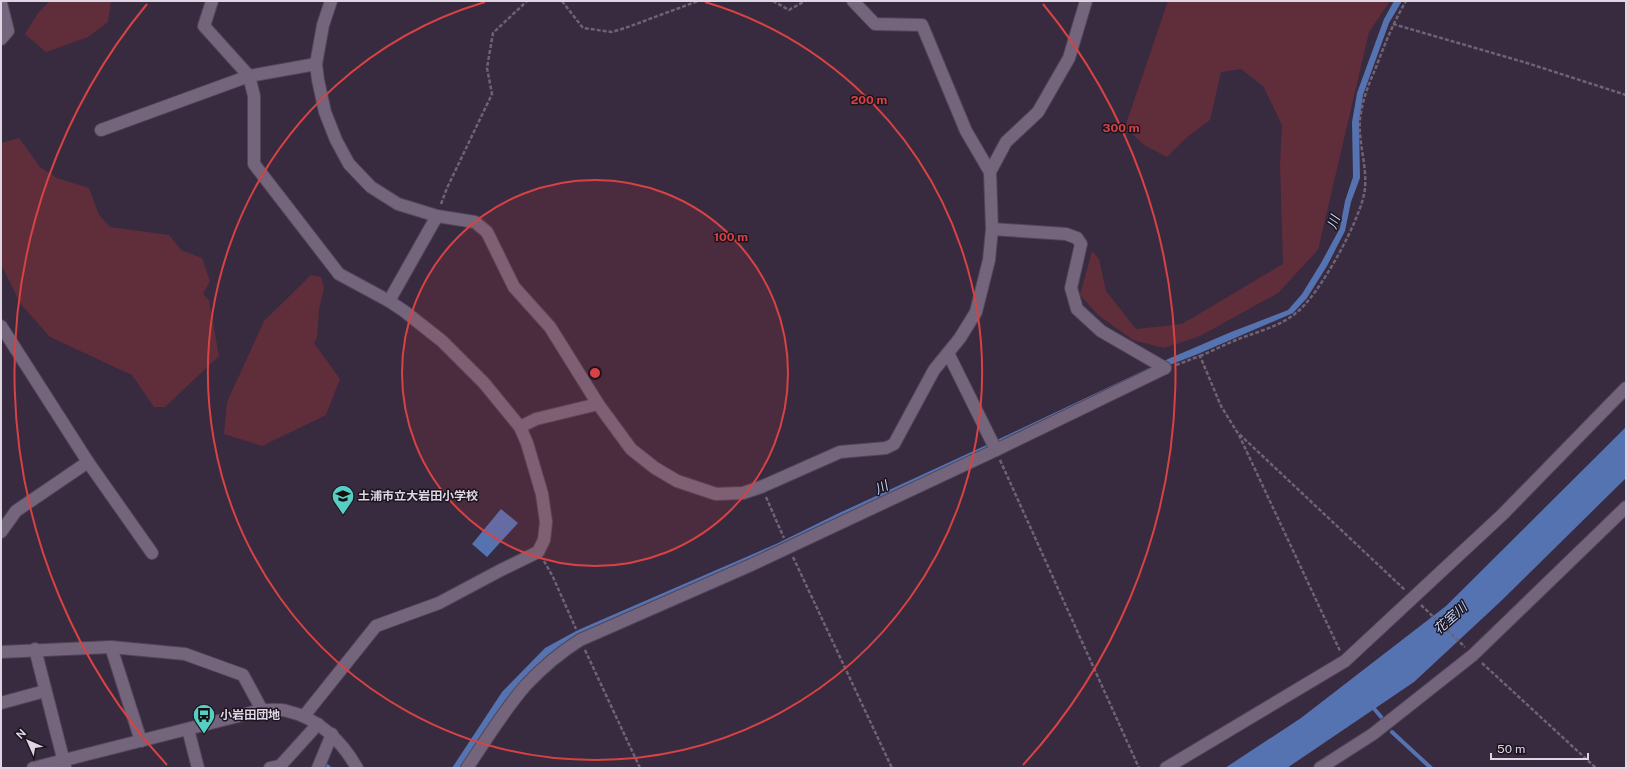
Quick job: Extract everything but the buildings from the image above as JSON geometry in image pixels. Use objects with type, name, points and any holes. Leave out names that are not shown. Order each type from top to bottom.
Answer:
[{"type":"street","points":[[212,1],[204,26],[249,76],[254,96],[254,164],[339,274],[389,301],[442,340],[484,383],[520,427],[527,444],[542,494],[546,522],[544,540],[538,552],[439,603],[376,626],[304,716]]},
{"type":"street","points":[[331,1],[323,25],[316,64],[325,112],[336,140],[349,164],[371,187],[398,204],[437,216],[475,222],[487,232],[514,287],[550,327],[598,404],[631,449],[654,468],[678,481],[716,494],[742,493],[761,487],[840,452],[886,448],[894,444],[934,370],[960,338],[976,312],[989,260],[992,230],[990,172],[966,131],[931,50],[922,25],[875,24],[853,1]]},
{"type":"street","points":[[990,172],[1006,142],[1038,112],[1069,58],[1086,1]]},
{"type":"street","points":[[1,3],[8,30],[1,39]]},
{"type":"street","points":[[101,130],[249,76],[316,64]]},
{"type":"street","points":[[389,301],[437,216]]},
{"type":"street","points":[[992,230],[1054,232],[1077,238],[1081,244],[1071,288],[1077,309],[1101,331],[1165,368]]},
{"type":"street","points":[[1,326],[88,462],[152,553]]},
{"type":"street","points":[[948,353],[996,450]]},
{"type":"street","points":[[467,768],[526,685],[561,652],[580,640],[788,547],[996,450],[1165,368]]},
{"type":"street","points":[[1166,768],[1345,661],[1503,514],[1626,388]]},
{"type":"street","points":[[520,427],[536,419],[598,404]]},
{"type":"street","points":[[1,532],[16,511],[88,462]]},
{"type":"street","points":[[1320,768],[1373,734],[1473,655],[1626,507]]},
{"type":"street","points":[[1,652],[35,649],[111,647],[185,654],[243,675],[262,710]]},
{"type":"street","points":[[111,647],[141,741]]},
{"type":"street","points":[[35,649],[64,764]]},
{"type":"street","points":[[1,703],[45,691]]},
{"type":"street","points":[[33,768],[64,764],[141,741],[262,710],[285,710],[304,716],[318,724],[332,734],[342,744],[357,768]]},
{"type":"street","points":[[270,768],[280,766],[318,724]]},
{"type":"street","points":[[188,729],[198,768]]},
{"type":"street","points":[[318,768],[332,734]]},
{"type":"path","points":[[437,216],[447,188],[492,94],[487,68],[493,33],[526,1]]},
{"type":"path","points":[[562,1],[583,28],[612,32],[698,1]]},
{"type":"path","points":[[773,1],[789,10],[805,1]]},
{"type":"path","points":[[1165,368],[1200,356],[1278,325],[1296,314],[1309,301],[1355,222],[1364,200],[1366,186],[1360,119],[1366,93],[1393,24],[1406,1]]},
{"type":"path","points":[[1393,24],[1527,63],[1626,95]]},
{"type":"path","points":[[1200,356],[1221,406],[1238,432],[1345,661]]},
{"type":"path","points":[[1238,432],[1473,655],[1596,768]]},
{"type":"path","points":[[996,450],[1139,768]]},
{"type":"path","points":[[761,487],[892,768]]},
{"type":"path","points":[[538,552],[553,577],[580,640],[640,768]]},
{"type":"shaded area","points":[[50,1],[111,1],[108,22],[88,37],[46,52],[25,34],[38,13]]},
{"type":"shaded area","points":[[1168,1],[1390,1],[1369,32],[1318,250],[1278,293],[1200,336],[1164,348],[1133,340],[1098,315],[1080,295],[1092,251],[1099,259],[1106,291],[1136,329],[1182,324],[1283,264],[1280,164],[1282,125],[1263,86],[1241,69],[1221,72],[1210,120],[1186,138],[1167,157],[1144,145],[1125,127]]},
{"type":"shaded area","points":[[19,138],[40,167],[57,178],[89,188],[99,215],[110,227],[169,235],[181,250],[202,258],[210,281],[203,294],[209,300],[219,356],[165,407],[154,407],[132,375],[50,337],[20,303],[1,264],[1,143]]},
{"type":"shaded area","points":[[311,275],[321,277],[324,288],[319,309],[317,338],[314,343],[340,379],[326,415],[262,446],[224,434],[227,402],[264,321]]},
{"type":"water","points":[[1394,1],[1402,1],[1389,23],[1363,95],[1359,122],[1360,178],[1351,202],[1345,231],[1327,266],[1307,298],[1293,313],[1167,366],[997,447],[570,642],[549,655],[508,698],[461,768],[452,768],[502,692],[545,648],[578,630],[776,544],[1168,359],[1288,310],[1302,294],[1340,228],[1345,201],[1353,177],[1352,122],[1357,93],[1384,19]]},
{"type":"water","name":"花室川","points":[[1626,427],[1626,478],[1500,602],[1414,682],[1287,768],[1225,768],[1301,718],[1446,606]]},
{"type":"water","points":[[501,509],[518,523],[487,557],[472,544]]},
{"type":"waterway","points":[[1371,705],[1382,718]]},
{"type":"waterway","points":[[1392,732],[1431,768]]},
{"type":"place","name":"土浦市立大岩田小学校","points":[[343,516]]},
{"type":"place","name":"小岩田団地","points":[[204,734]]},
{"type":"water label","name":"川","points":[[1333,222]]},
{"type":"water label","name":"川","points":[[881,487]]}]
